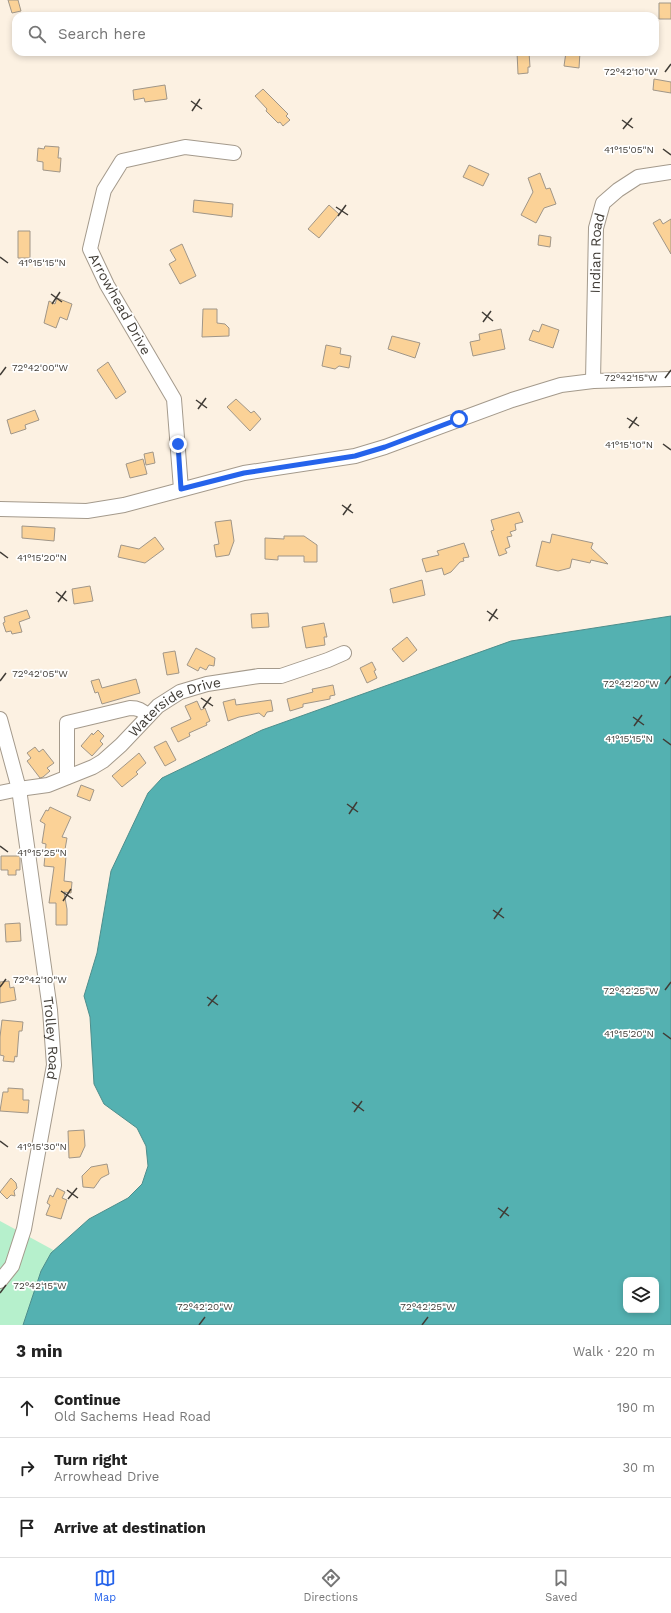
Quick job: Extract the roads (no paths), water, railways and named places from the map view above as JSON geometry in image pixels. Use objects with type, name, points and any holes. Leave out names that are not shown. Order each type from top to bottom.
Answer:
[{"type":"street","name":"Arrowhead Drive","points":[[181,489],[174,399],[107,285],[90,249],[104,190],[122,161],[185,147],[234,153]]},
{"type":"street","name":"Indian Road","points":[[594,380],[596,228],[603,203],[618,190],[638,177],[671,172]]},
{"type":"street","points":[[0,509],[87,511],[104,509],[244,473],[355,456],[561,385],[594,380],[671,379]]},
{"type":"street","name":"Waterside Drive","points":[[0,793],[42,786],[103,761],[158,706],[168,698],[193,687],[259,676],[281,676],[344,653]]},
{"type":"street","points":[[67,777],[67,723],[130,708],[143,710],[148,716]]},
{"type":"street","name":"Trolley Road","points":[[0,720],[18,789],[50,1010],[54,1065],[24,1228],[12,1266],[0,1281]]},
{"type":"water","points":[[671,616],[671,1325],[23,1325],[41,1271],[51,1253],[89,1219],[128,1198],[142,1184],[148,1166],[146,1146],[137,1128],[104,1104],[94,1084],[90,1017],[84,996],[97,953],[111,871],[148,793],[162,778],[262,730],[511,641]]}]
